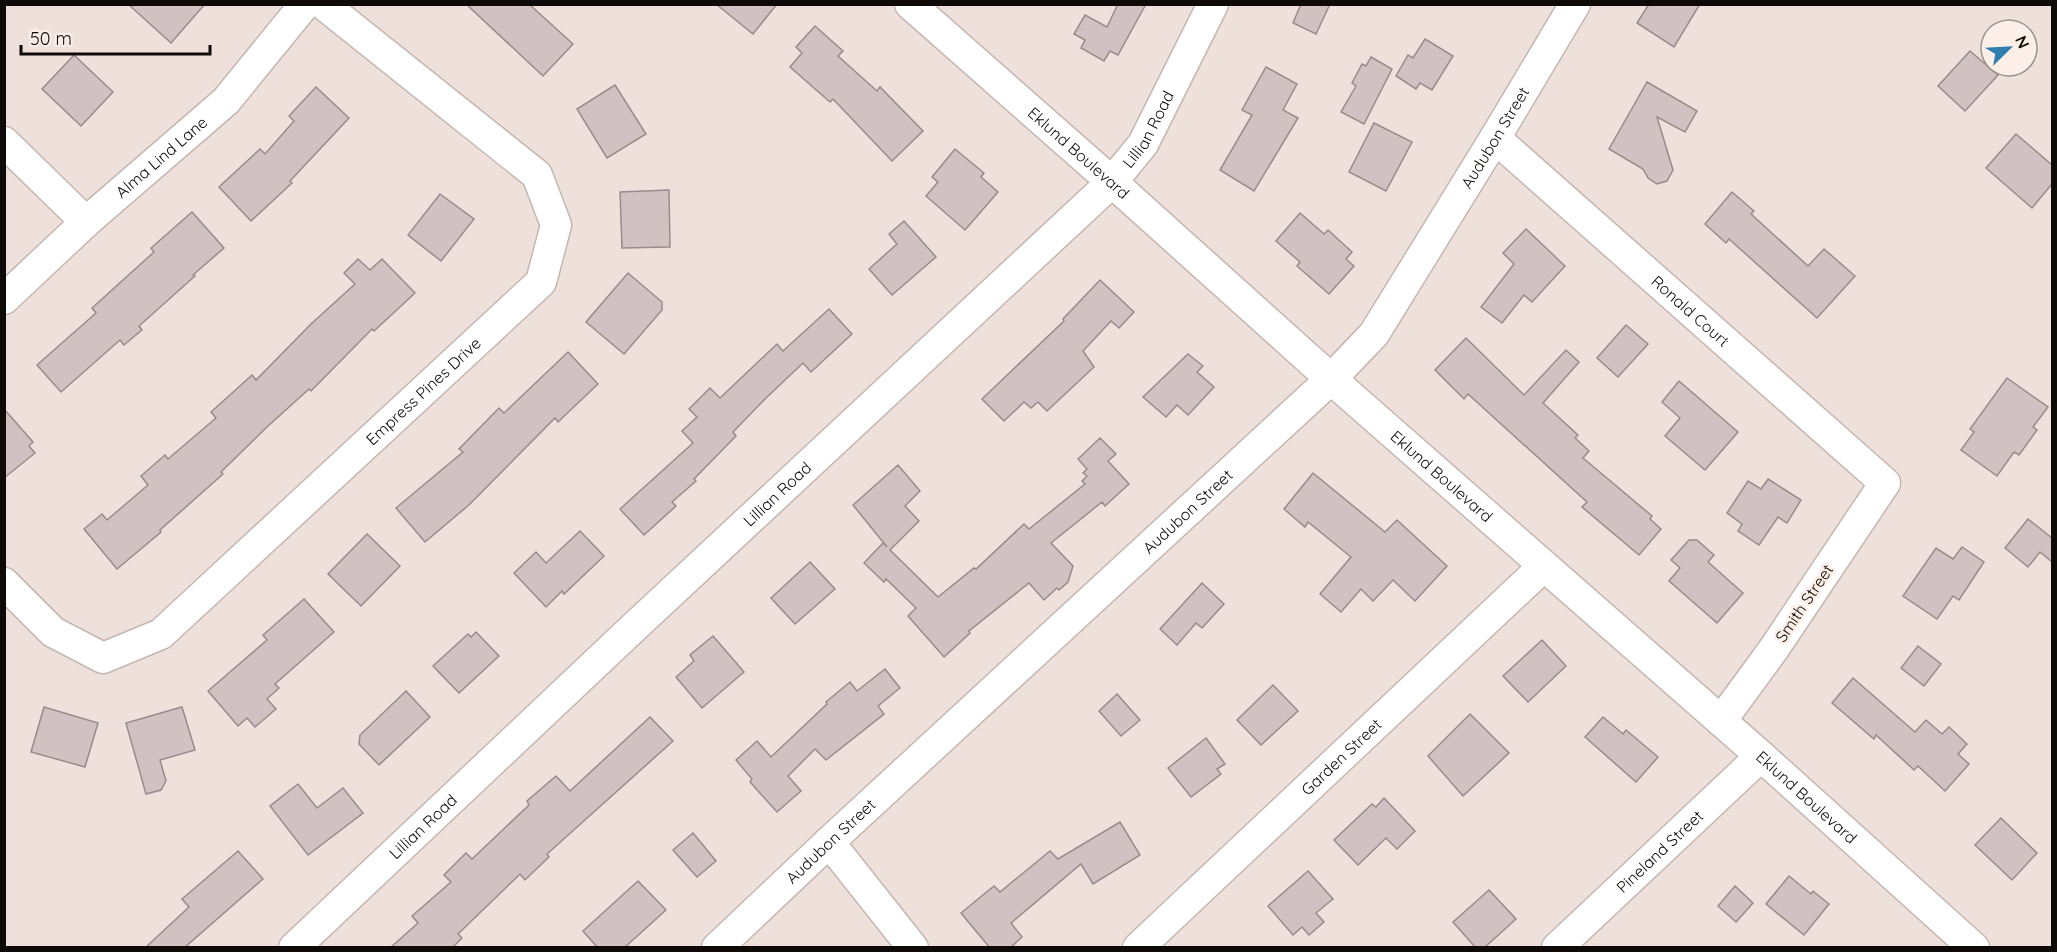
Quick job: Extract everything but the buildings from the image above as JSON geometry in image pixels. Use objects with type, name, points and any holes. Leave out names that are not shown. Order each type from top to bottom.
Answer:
[{"type":"street","name":"Alma Lind Lane","points":[[4,299],[86,222],[226,100],[305,4]]},
{"type":"street","name":"Empress Pines Drive","points":[[4,582],[53,632],[103,658],[161,634],[541,282],[556,225],[537,175],[323,4]]},
{"type":"street","name":"Eklund Boulevard","points":[[910,4],[1761,756],[1974,948]]},
{"type":"street","name":"Lillian Road","points":[[294,948],[1112,182],[1143,144],[1213,4]]},
{"type":"street","name":"Audubon Street","points":[[717,948],[1332,379],[1374,333],[1575,4]]},
{"type":"street","name":"Ronald Court","points":[[1495,138],[1885,483]]},
{"type":"street","points":[[4,142],[86,222]]},
{"type":"street","name":"Smith Street","points":[[1721,721],[1773,650],[1885,483]]},
{"type":"street","name":"Garden Street","points":[[1138,948],[1544,566]]},
{"type":"street","name":"Pineland Street","points":[[1557,948],[1761,756]]},
{"type":"street","points":[[829,842],[913,948]]}]
